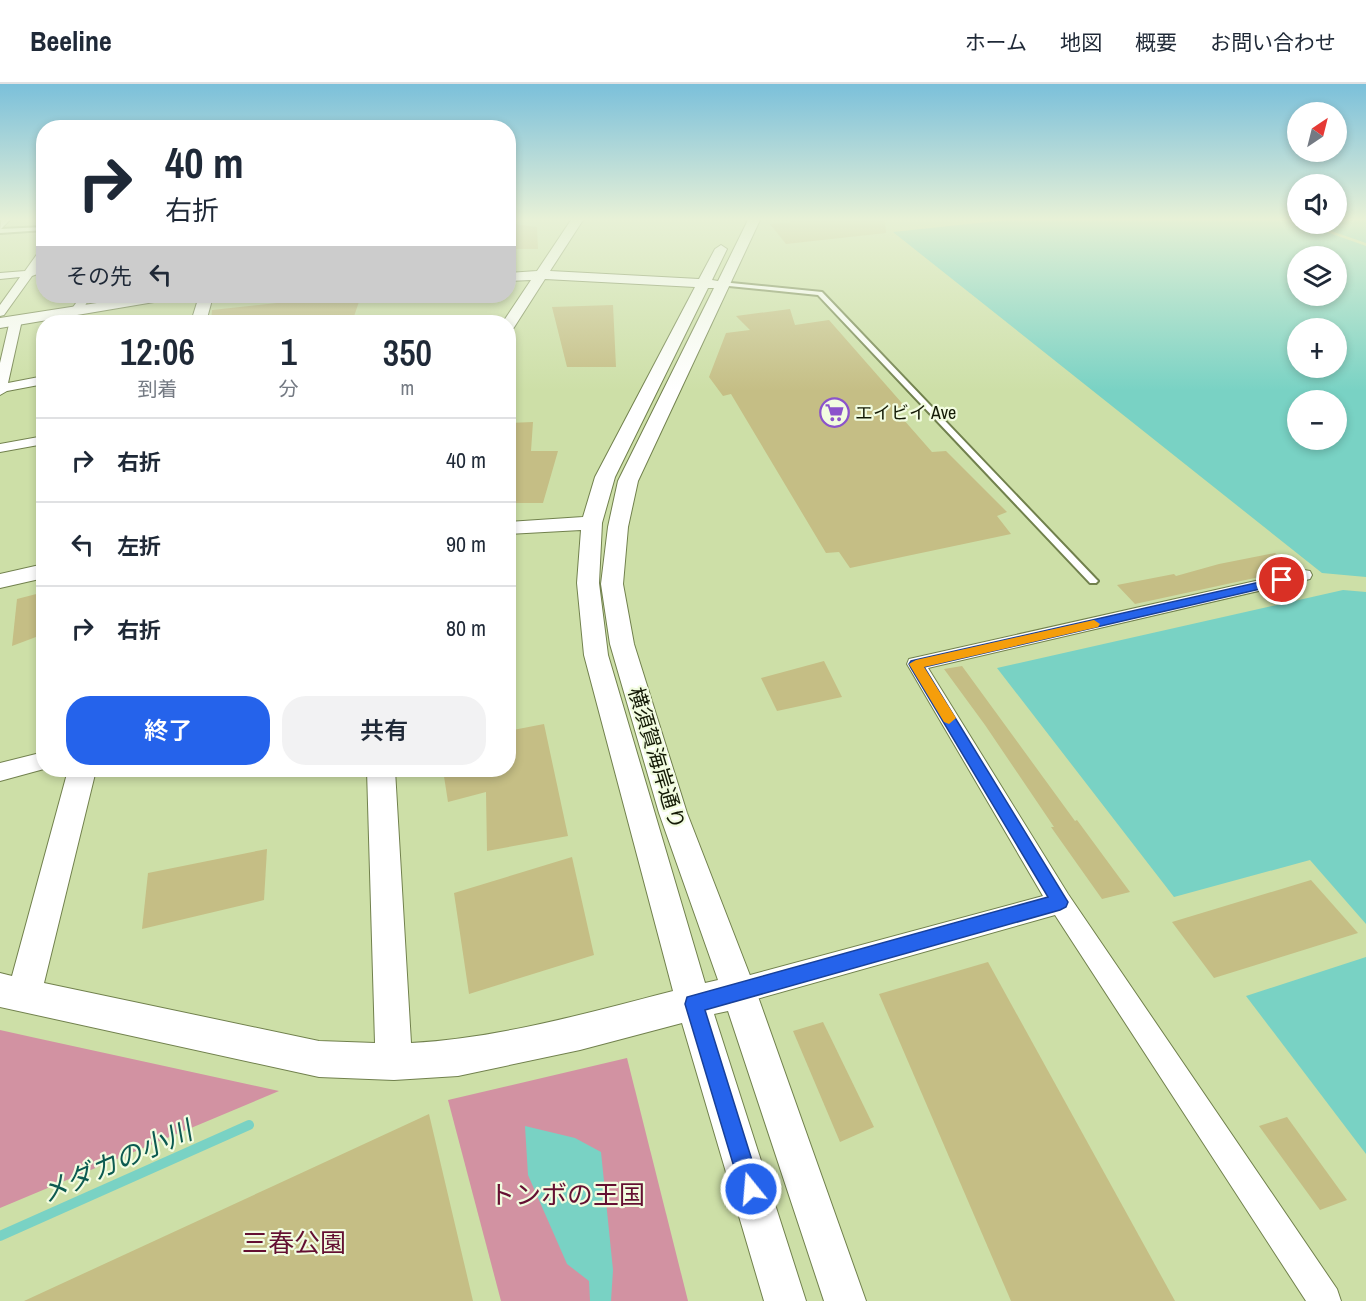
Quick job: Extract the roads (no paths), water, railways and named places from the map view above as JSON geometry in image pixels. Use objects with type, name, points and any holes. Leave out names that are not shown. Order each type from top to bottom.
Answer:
[{"type":"street","points":[[0,313],[25,277]]},
{"type":"street","points":[[515,315],[541,277]]},
{"type":"street","points":[[559,277],[712,284]]},
{"type":"street","points":[[715,277],[605,477],[592,523],[588,583],[596,656],[694,1004],[785,1301]]},
{"type":"street","name":"横須賀海岸通り","points":[[717,277],[628,481],[618,526],[612,584],[622,644],[673,813],[739,991],[845,1301]]},
{"type":"street","points":[[77,310],[82,303]]},
{"type":"street","points":[[46,315],[108,303]]},
{"type":"street","points":[[0,323],[36,317]]},
{"type":"street","points":[[16,320],[0,389],[36,382]]},
{"type":"street","points":[[0,448],[36,441]]},
{"type":"street","points":[[516,528],[592,523]]},
{"type":"street","points":[[0,581],[36,573]]},
{"type":"street","points":[[1305,575],[916,664],[1060,902],[1325,1301]]},
{"type":"street","points":[[0,772],[36,762]]},
{"type":"street","points":[[80,777],[12,992],[319,1059],[394,1062],[458,1058],[580,1032],[694,1004],[1060,902]]},
{"type":"street","points":[[381,777],[394,1062]]},
{"type":"lane","points":[[712,284],[820,293],[1093,580]]},
{"type":"water","points":[[949,277],[1287,277],[1287,306],[1347,306],[1347,277],[1366,277],[1366,577],[1322,573]]},
{"type":"water","points":[[1343,590],[1366,592],[1366,924],[1310,860],[1174,897],[997,668]]},
{"type":"water","points":[[1366,957],[1366,1154],[1246,996]]},
{"type":"water","points":[[525,1126],[575,1138],[601,1152],[613,1270],[611,1301],[590,1301],[589,1281],[567,1264],[528,1175]]},
{"type":"waterway","name":"メダカの小川","points":[[0,1236],[249,1125]]},
{"type":"place","name":"エイビイ Ave","points":[[834,412]]},
{"type":"park label","name":"トンボの王国","points":[[567,1194]]},
{"type":"park label","name":"三春公園","points":[[294,1242]]}]
